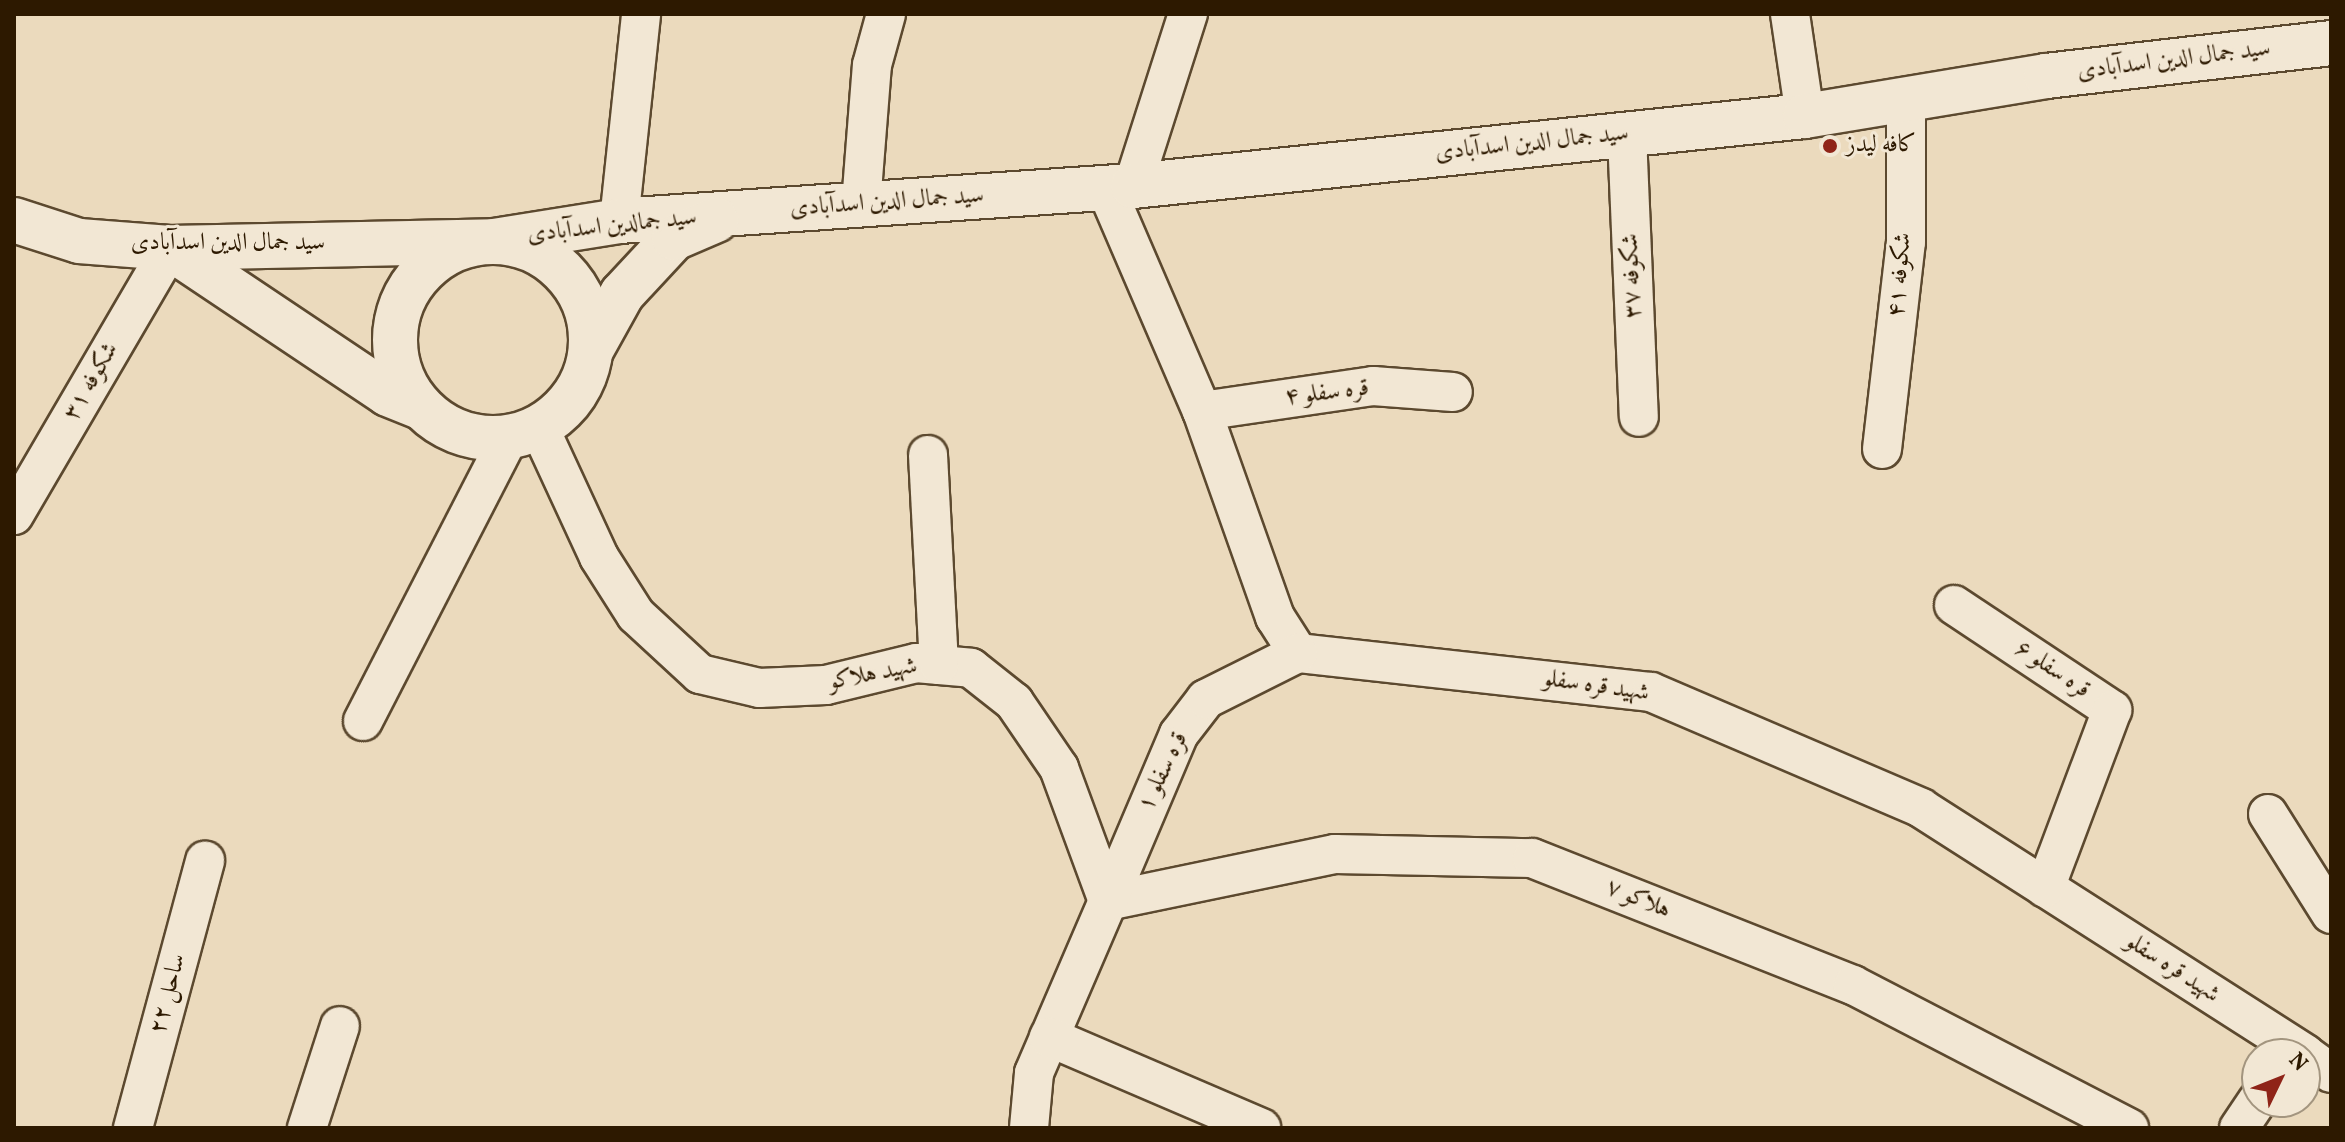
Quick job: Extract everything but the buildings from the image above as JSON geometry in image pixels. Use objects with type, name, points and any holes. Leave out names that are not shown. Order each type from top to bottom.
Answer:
[{"type":"main road","name":"سید جمال الدین اسدآبادی","points":[[729,215],[1119,186],[1805,116],[2046,76],[2331,43]]},
{"type":"main road","name":"سید جمالدین اسدآبادی","points":[[494,241],[619,221],[729,215]]},
{"type":"main road","points":[[170,248],[388,394],[421,407],[446,427],[477,437],[524,432],[565,408],[583,381],[591,350],[622,294],[674,238],[729,215]]},
{"type":"main road","name":"سید جمال الدین اسدآبادی","points":[[14,220],[79,241],[170,248],[494,241]]},
{"type":"main road","points":[[421,407],[403,380],[395,348],[397,315],[411,285],[433,261],[461,246],[494,241],[526,247],[562,271],[576,287],[589,317],[591,350]]},
{"type":"street","points":[[619,221],[641,14]]},
{"type":"street","points":[[861,204],[872,65],[886,14]]},
{"type":"street","points":[[1188,14],[1119,186],[1275,617],[1298,653]]},
{"type":"street","points":[[1790,14],[1805,116]]},
{"type":"street","name":"شکوفه ۴۱","points":[[1882,449],[1906,242],[1906,100]]},
{"type":"street","name":"شکوفه ۳۷","points":[[1627,135],[1639,417]]},
{"type":"street","name":"شکوفه ۳۱","points":[[14,515],[170,248]]},
{"type":"street","name":"قره سفلو ۴","points":[[1202,411],[1373,386],[1453,392]]},
{"type":"street","points":[[363,721],[524,432]]},
{"type":"street","name":"شهید هلاکو","points":[[524,432],[636,615],[700,674],[759,688],[826,685],[916,663],[939,665],[971,668],[1014,702],[1059,768],[1108,901]]},
{"type":"street","points":[[928,455],[939,665]]},
{"type":"street","name":"قره سفلو ۶","points":[[1954,605],[2112,710],[2045,888]]},
{"type":"street","name":"شهید قره سفلو","points":[[1298,653],[1651,692],[1921,808],[2276,1038]]},
{"type":"street","name":"قره سفلو ۱","points":[[1108,901],[1179,734],[1206,699],[1298,653]]},
{"type":"street","points":[[2268,814],[2331,914]]},
{"type":"street","name":"هلاکو ۷","points":[[1108,901],[1335,854],[1532,858],[1853,985],[2129,1128]]},
{"type":"street","name":"ساحل ۲۲","points":[[133,1128],[205,861]]},
{"type":"street","points":[[1029,1128],[1034,1073],[1108,901]]},
{"type":"street","points":[[307,1128],[340,1026]]},
{"type":"street","points":[[1049,1037],[1261,1128]]},
{"type":"place","name":"کافه لیدز","points":[[1830,146]]}]
